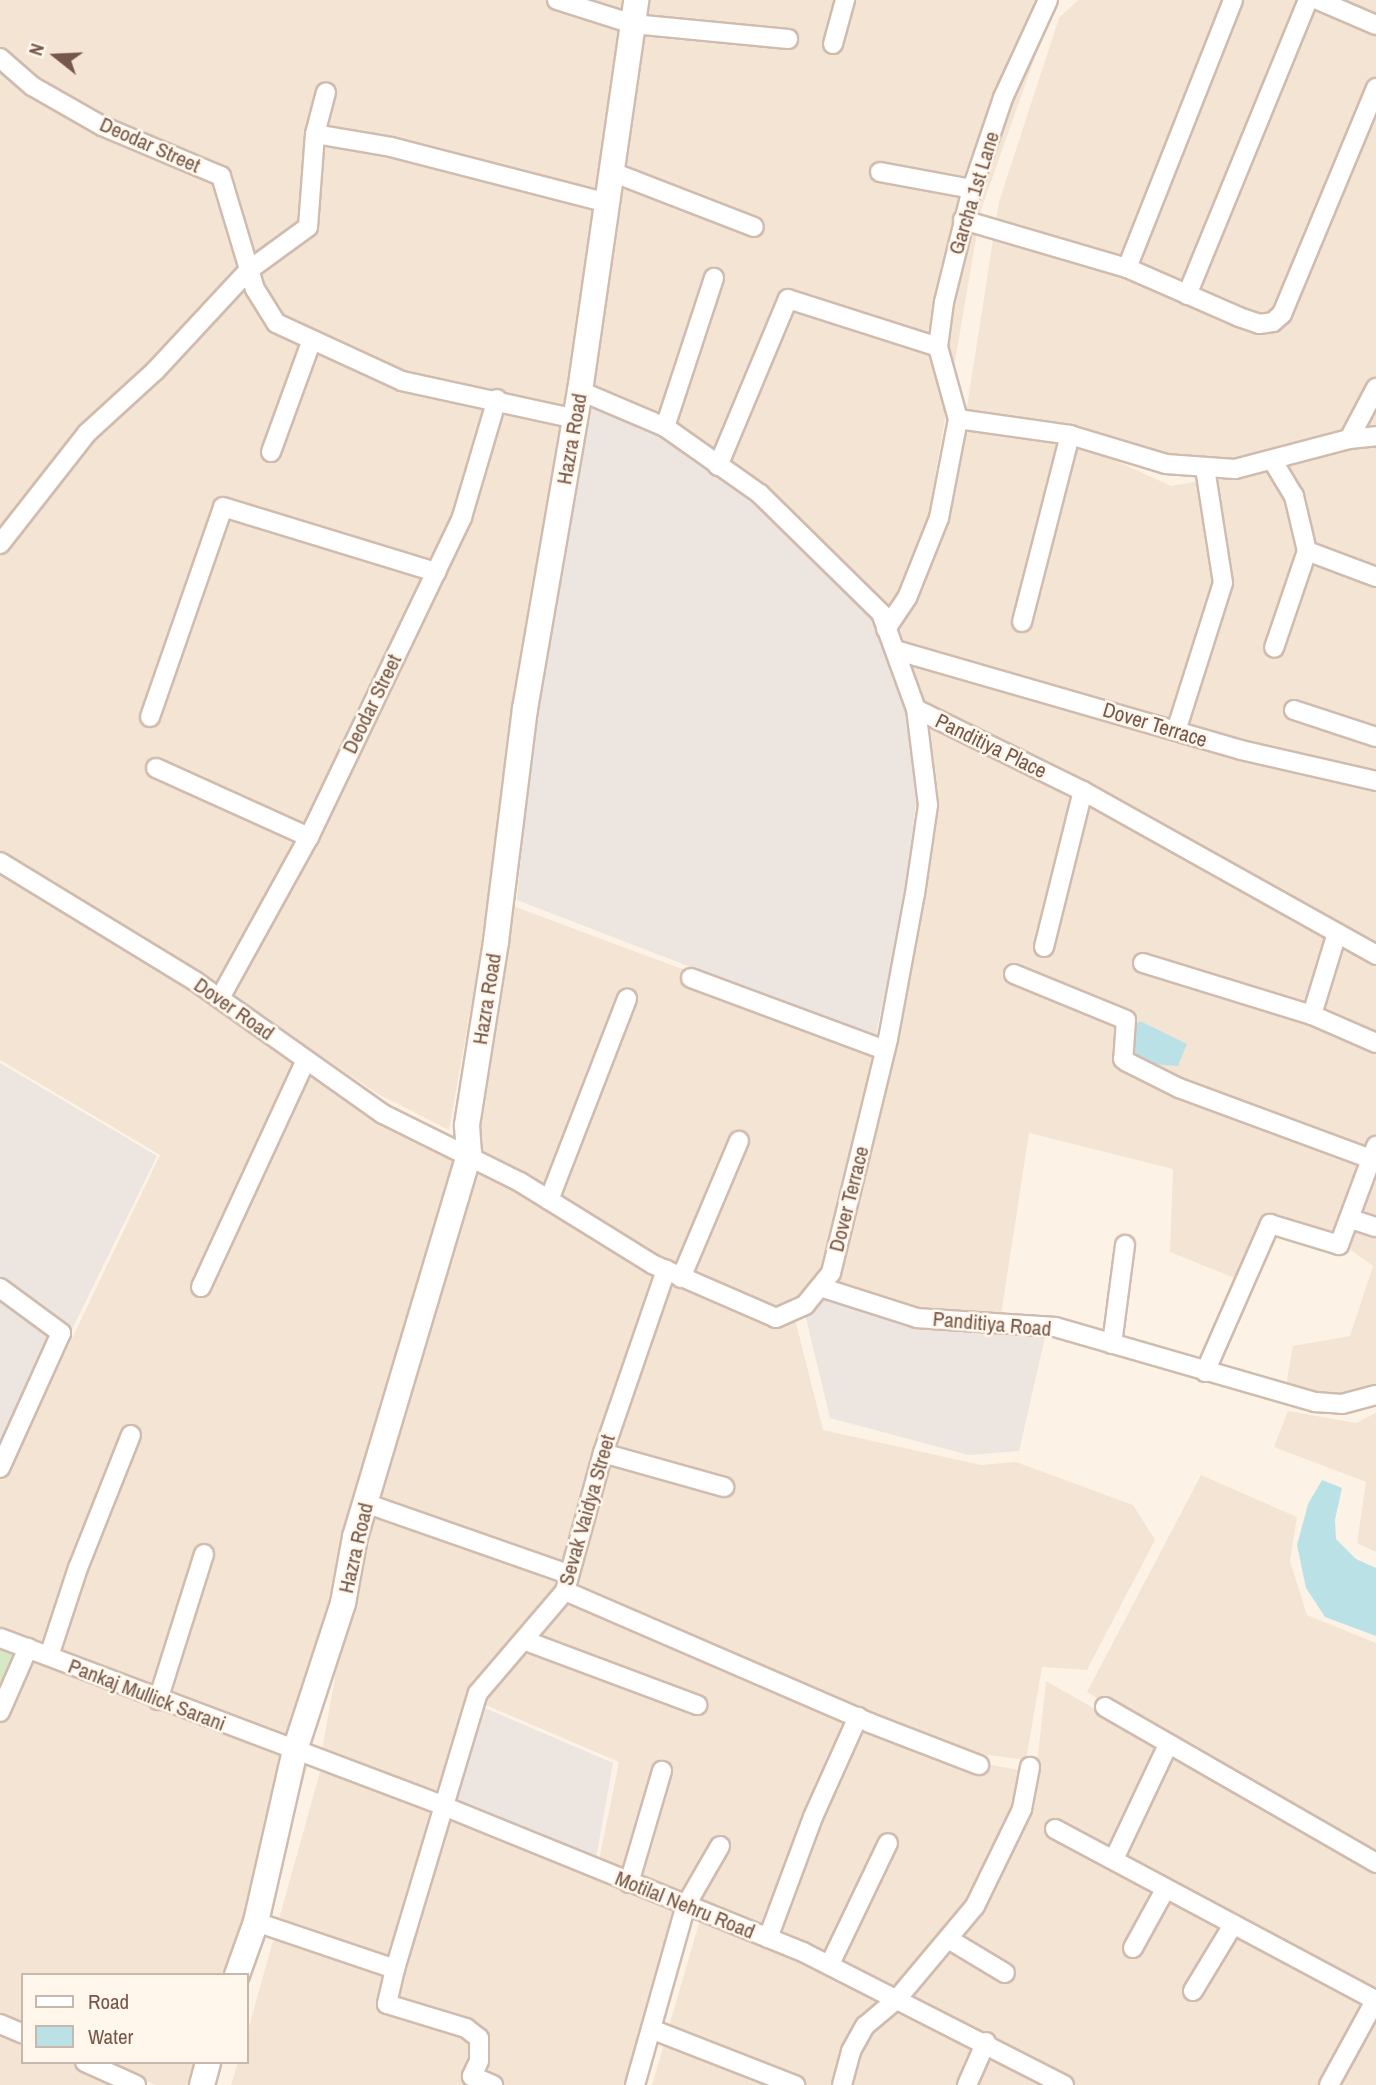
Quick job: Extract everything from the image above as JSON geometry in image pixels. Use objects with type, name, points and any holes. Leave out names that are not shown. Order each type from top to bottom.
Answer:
[{"type":"main road","name":"Hazra Road","points":[[238,1973],[256,1922],[295,1750],[343,1603],[365,1503],[469,1154],[467,1125],[525,709],[576,419],[635,12]]},
{"type":"main road","points":[[202,2085],[207,2064]]},
{"type":"street","points":[[557,0],[788,39]]},
{"type":"street","points":[[833,44],[845,0]]},
{"type":"street","points":[[1127,268],[1233,0]]},
{"type":"street","points":[[1187,295],[1308,0]]},
{"type":"street","points":[[1318,0],[1376,24]]},
{"type":"street","name":"Garcha 1st Lane","points":[[958,419],[938,346],[963,220],[1003,98],[1043,1]]},
{"type":"street","name":"Deodar Street","points":[[0,58],[32,86],[102,126],[221,176],[254,289],[276,323],[311,342],[402,381],[497,399],[576,419]]},
{"type":"street","points":[[963,220],[1127,268],[1259,324],[1273,322],[1282,314],[1376,88]]},
{"type":"street","points":[[0,544],[87,433],[155,371],[249,270],[308,227],[316,135],[326,92]]},
{"type":"street","points":[[316,135],[391,147],[607,203]]},
{"type":"street","points":[[612,172],[754,227]]},
{"type":"street","points":[[880,172],[972,189]]},
{"type":"street","points":[[666,427],[714,278]]},
{"type":"street","points":[[718,466],[788,299],[938,346]]},
{"type":"street","points":[[271,452],[311,342]]},
{"type":"street","points":[[1349,439],[1376,388]]},
{"type":"street","name":"Panditiya Place","points":[[580,391],[666,427],[760,494],[881,613],[916,709],[1083,791],[1376,955]]},
{"type":"street","name":"Deodar Street","points":[[220,998],[309,837],[462,517],[497,399]]},
{"type":"street","points":[[887,629],[907,598],[939,518],[958,419],[1070,435],[1166,464],[1205,468],[1235,469],[1274,463],[1349,439],[1376,436]]},
{"type":"street","points":[[1022,622],[1070,435]]},
{"type":"street","points":[[1274,463],[1294,496],[1307,551],[1274,648]]},
{"type":"street","points":[[1176,731],[1223,583],[1205,468]]},
{"type":"street","points":[[150,717],[223,507],[436,572]]},
{"type":"street","points":[[1307,551],[1376,577]]},
{"type":"street","name":"Dover Terrace","points":[[895,650],[1176,731],[1376,780]]},
{"type":"street","name":"Dover Terrace","points":[[469,1154],[673,1274],[776,1318],[805,1305],[831,1273],[885,1050],[928,805],[916,709]]},
{"type":"street","points":[[1294,710],[1376,737]]},
{"type":"street","points":[[156,768],[309,837]]},
{"type":"street","points":[[1044,947],[1083,791]]},
{"type":"street","name":"Dover Road","points":[[0,862],[220,998],[383,1114],[469,1154]]},
{"type":"street","points":[[1312,1015],[1337,933]]},
{"type":"street","points":[[1143,963],[1312,1015],[1376,1043]]},
{"type":"street","points":[[1014,974],[1126,1020],[1123,1059],[1179,1088],[1374,1152],[1339,1245],[1270,1224],[1205,1372]]},
{"type":"street","points":[[691,978],[885,1050]]},
{"type":"street","points":[[550,1200],[627,999]]},
{"type":"street","points":[[201,1287],[306,1060]]},
{"type":"street","name":"Sevak Vaidya Street","points":[[493,2085],[472,2076],[479,2061],[479,2038],[466,2028],[387,2004],[394,1969],[441,1805],[478,1693],[526,1642],[567,1582],[603,1453],[673,1274],[739,1142]]},
{"type":"street","points":[[1351,1219],[1376,1227]]},
{"type":"street","points":[[1112,1344],[1125,1245]]},
{"type":"street","name":"Panditiya Road","points":[[820,1287],[917,1318],[1055,1327],[1315,1402],[1342,1404],[1376,1395]]},
{"type":"street","points":[[0,1288],[61,1332],[0,1468]]},
{"type":"street","points":[[49,1656],[78,1568],[131,1435]]},
{"type":"street","points":[[603,1453],[724,1487]]},
{"type":"street","points":[[365,1503],[567,1582],[859,1717],[979,1765]]},
{"type":"street","points":[[158,1700],[204,1554]]},
{"type":"street","name":"Pankaj Mullick Sarani","points":[[0,1637],[158,1700],[295,1750]]},
{"type":"street","points":[[526,1642],[697,1705]]},
{"type":"street","points":[[0,1712],[28,1648]]},
{"type":"street","points":[[1105,1707],[1376,1863]]},
{"type":"street","points":[[768,1938],[813,1817],[859,1717]]},
{"type":"street","points":[[1114,1859],[1168,1745]]},
{"type":"street","name":"Motilal Nehru Road","points":[[295,1750],[441,1805],[830,1964],[986,2042],[1064,2085]]},
{"type":"street","points":[[842,2085],[851,2050],[864,2026],[897,1999],[950,1940],[975,1906],[1022,1809],[1030,1767]]},
{"type":"street","points":[[629,1882],[662,1771]]},
{"type":"street","points":[[1055,1829],[1376,1999],[1329,2085]]},
{"type":"street","points":[[830,1964],[888,1843]]},
{"type":"street","points":[[635,2085],[685,1905],[720,1846]]},
{"type":"street","points":[[1133,1948],[1166,1888]]},
{"type":"street","points":[[256,1922],[394,1969]]},
{"type":"street","points":[[1193,1991],[1234,1926]]},
{"type":"street","points":[[950,1940],[1005,1973]]},
{"type":"street","points":[[0,2024],[21,2033]]},
{"type":"street","points":[[651,2029],[795,2085]]},
{"type":"street","points":[[967,2085],[986,2042]]},
{"type":"street","points":[[89,2064],[136,2085]]},
{"type":"shaded area","points":[[0,0],[622,0],[576,419],[449,1130],[378,1094],[191,969],[0,858]]},
{"type":"shaded area","points":[[641,0],[1055,0],[981,210],[928,518],[890,609],[790,509],[672,425],[589,387]]},
{"type":"shaded area","points":[[1078,0],[1376,0],[1376,433],[1277,461],[1172,474],[1080,432],[966,413],[999,202],[1059,18]]},
{"type":"shaded area","points":[[586,404],[657,434],[751,502],[871,615],[907,710],[916,801],[904,904],[875,1038],[517,900],[537,686]]},
{"type":"shaded area","points":[[966,427],[1077,443],[1171,486],[1287,466],[1365,439],[1376,443],[1376,955],[920,707],[894,636],[947,518]]},
{"type":"shaded area","points":[[923,715],[1164,843],[1376,965],[1376,1399],[1349,1410],[1283,1402],[1293,1346],[1350,1336],[1373,1266],[1329,1234],[1266,1218],[1237,1279],[1170,1252],[1173,1169],[1029,1133],[1001,1315],[918,1311],[832,1285],[933,805]]},
{"type":"shaded area","points":[[0,866],[457,1155],[351,1533],[310,1743],[217,1718],[0,1632],[0,1479],[4,1480],[160,1155],[0,1060]]},
{"type":"shaded area","points":[[507,904],[685,970],[687,986],[873,1054],[821,1270],[797,1302],[766,1309],[662,1262],[592,1223],[481,1150],[476,1124]]},
{"type":"shaded area","points":[[0,1063],[157,1156],[1,1474],[0,1474]]},
{"type":"shaded area","points":[[471,1161],[657,1271],[562,1583],[478,1686],[436,1798],[322,1750],[360,1537]]},
{"type":"shaded area","points":[[667,1275],[795,1319],[823,1430],[981,1465],[1016,1462],[1133,1505],[1155,1540],[1087,1670],[1042,1667],[1026,1760],[945,1749],[570,1591],[596,1491]]},
{"type":"shaded area","points":[[818,1295],[1046,1333],[1019,1451],[969,1455],[830,1418],[805,1314]]},
{"type":"shaded area","points":[[1288,1411],[1356,1423],[1376,1413],[1376,1552],[1357,1543],[1366,1482],[1274,1447]]},
{"type":"shaded area","points":[[1201,1475],[1297,1517],[1290,1561],[1307,1615],[1376,1643],[1376,1860],[1087,1692]]},
{"type":"shaded area","points":[[566,1596],[942,1756],[1025,1771],[1023,1797],[978,1893],[902,1991],[598,1865],[619,1762],[481,1703]]},
{"type":"shaded area","points":[[30,1653],[311,1754],[248,1976],[248,1973],[21,1973],[21,2028],[0,2019],[0,1724]]},
{"type":"shaded area","points":[[1046,1681],[1376,1869],[1376,1990],[1326,2085],[1075,2085],[910,1998],[942,1957],[1036,1773]]},
{"type":"shaded area","points":[[480,1706],[613,1763],[595,1864],[445,1800]]},
{"type":"shaded area","points":[[323,1761],[692,1914],[642,2085],[231,2085],[237,2064],[248,2064],[248,2030]]},
{"type":"shaded area","points":[[701,1916],[900,2005],[1053,2085],[652,2085]]},
{"type":"shaded area","points":[[1376,2009],[1376,2085],[1336,2085]]},
{"type":"shaded area","points":[[0,2029],[21,2038],[21,2064],[81,2064],[129,2085],[0,2085]]},
{"type":"shaded area","points":[[107,2064],[222,2064],[217,2085],[156,2085]]},
{"type":"green space","points":[[0,1641],[21,1649],[0,1698]]},
{"type":"water","points":[[1140,1021],[1187,1044],[1178,1066],[1137,1063],[1125,1054],[1126,1033]]},
{"type":"water","points":[[1322,1480],[1342,1488],[1335,1520],[1336,1539],[1356,1559],[1376,1568],[1376,1636],[1325,1617],[1306,1588],[1297,1545],[1308,1504]]}]
